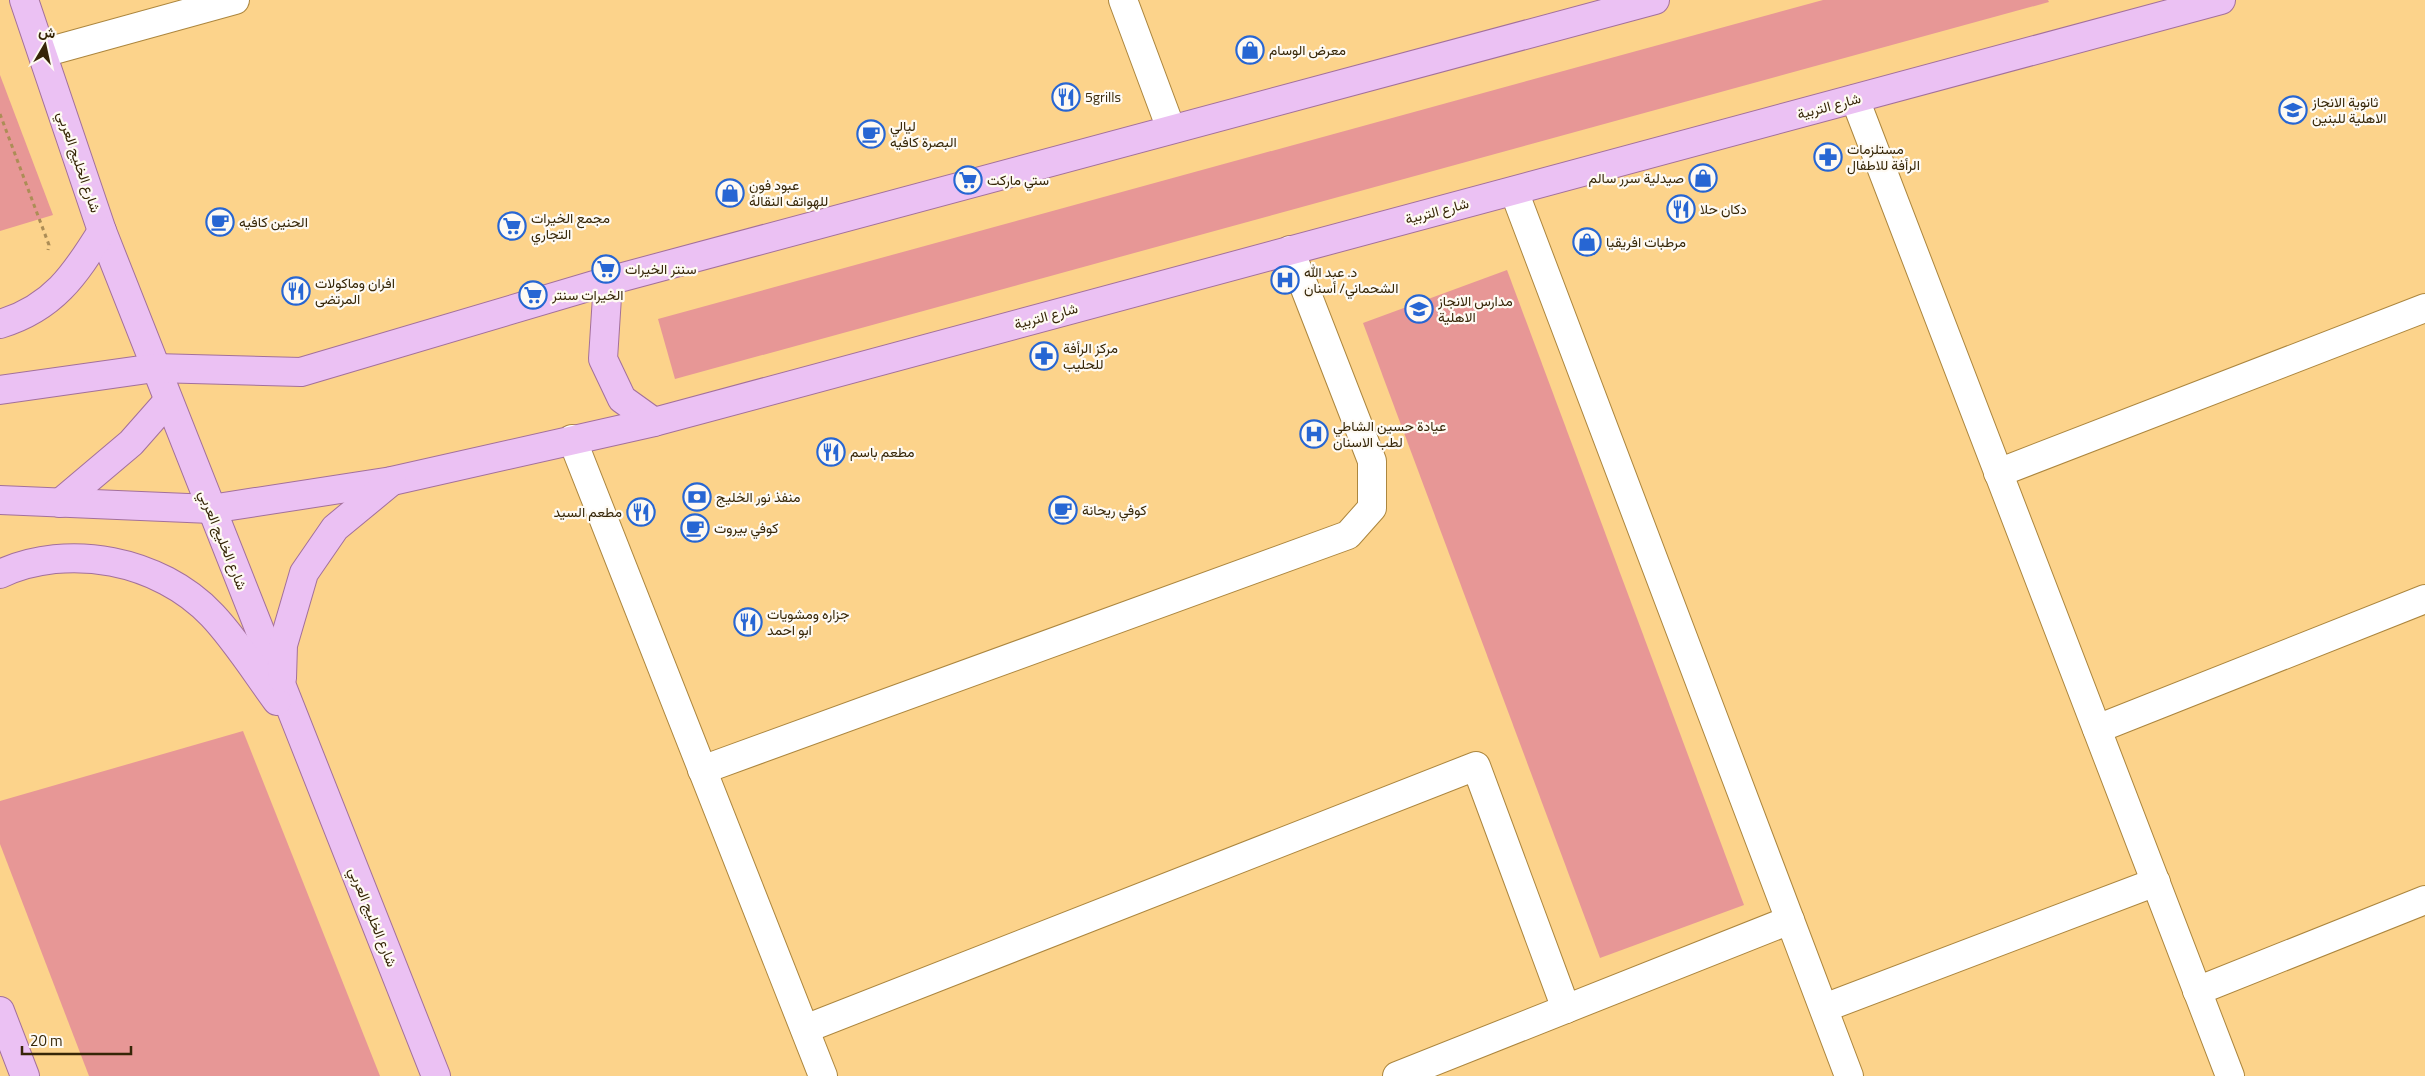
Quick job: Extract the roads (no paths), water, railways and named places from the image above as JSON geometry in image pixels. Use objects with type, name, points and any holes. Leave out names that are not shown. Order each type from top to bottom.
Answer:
[{"type":"main road","name":"شارع الخليج العربي","points":[[24,0],[102,231],[436,1076]]},
{"type":"main road","points":[[0,390],[155,368],[301,372],[608,281],[1655,0]]},
{"type":"main road","name":"شارع التربية","points":[[0,500],[211,509],[392,481],[654,422],[2221,0]]},
{"type":"main road","points":[[0,324],[49,300],[77,272],[102,231]]},
{"type":"main road","points":[[608,281],[603,359],[622,399],[654,422]]},
{"type":"main road","points":[[60,503],[131,443],[168,401]]},
{"type":"main road","points":[[281,687],[283,645],[304,573],[335,528],[392,481]]},
{"type":"main road","points":[[0,574],[14,567],[64,558],[108,560],[146,571],[180,589],[212,614],[299,730]]},
{"type":"main road","points":[[0,1011],[25,1076]]},
{"type":"street","points":[[43,54],[235,0]]},
{"type":"street","points":[[1123,0],[1171,129]]},
{"type":"street","points":[[1855,99],[2230,1076]]},
{"type":"street","points":[[1514,190],[1850,1076]]},
{"type":"street","points":[[702,770],[1348,535],[1372,508],[1372,462],[1290,250]]},
{"type":"street","points":[[1998,472],[2425,308]]},
{"type":"street","points":[[572,439],[823,1076]]},
{"type":"street","points":[[2097,729],[2425,599]]},
{"type":"street","points":[[806,1029],[1476,766],[1566,1009]]},
{"type":"street","points":[[1824,1008],[2156,882]]},
{"type":"street","points":[[2197,991],[2425,900]]},
{"type":"street","points":[[1397,1076],[1790,920]]},
{"type":"place","name":"معرض الوسام","points":[[1250,50]]},
{"type":"place","name":"5grills","points":[[1066,97]]},
{"type":"place","name":"ثانوية الانجاز الاهلية للبنين","points":[[2293,110]]},
{"type":"place","name":"ليالي البصرة كافيه","points":[[871,134]]},
{"type":"place","name":"مستلزمات الرأفة للاطفال","points":[[1828,157]]},
{"type":"place","name":"صيدلية سرر سالم","points":[[1703,178]]},
{"type":"place","name":"ستي ماركت","points":[[968,180]]},
{"type":"place","name":"عبود فون للهواتف النقالهً","points":[[730,193]]},
{"type":"place","name":"دكان حلا","points":[[1681,209]]},
{"type":"place","name":"الحنين كافيه","points":[[220,222]]},
{"type":"place","name":"مجمع الخيرات التجاري","points":[[512,226]]},
{"type":"place","name":"مرطبات افريقيا","points":[[1587,242]]},
{"type":"place","name":"سنتر الخيرات","points":[[606,269]]},
{"type":"place","name":"د. عبد الله الشحماني/ أسنان","points":[[1285,280]]},
{"type":"place","name":"افران وماكولات المرتضى","points":[[296,291]]},
{"type":"place","name":"الخيرات سنتر","points":[[533,295]]},
{"type":"place","name":"مدارس الانجاز الاهلية","points":[[1419,309]]},
{"type":"place","name":"مركز الرأفة للحليب","points":[[1044,356]]},
{"type":"place","name":"عيادة حسين الشاطي لطب الاسنان","points":[[1314,434]]},
{"type":"place","name":"مطعم باسم","points":[[831,452]]},
{"type":"place","name":"منفذ نور الخليج","points":[[697,497]]},
{"type":"place","name":"كوفي ريحانة","points":[[1063,510]]},
{"type":"place","name":"مطعم السيد","points":[[641,512]]},
{"type":"place","name":"كوفي بيروت","points":[[695,528]]},
{"type":"place","name":"جزاره ومشويات ابو احمد","points":[[748,622]]}]
